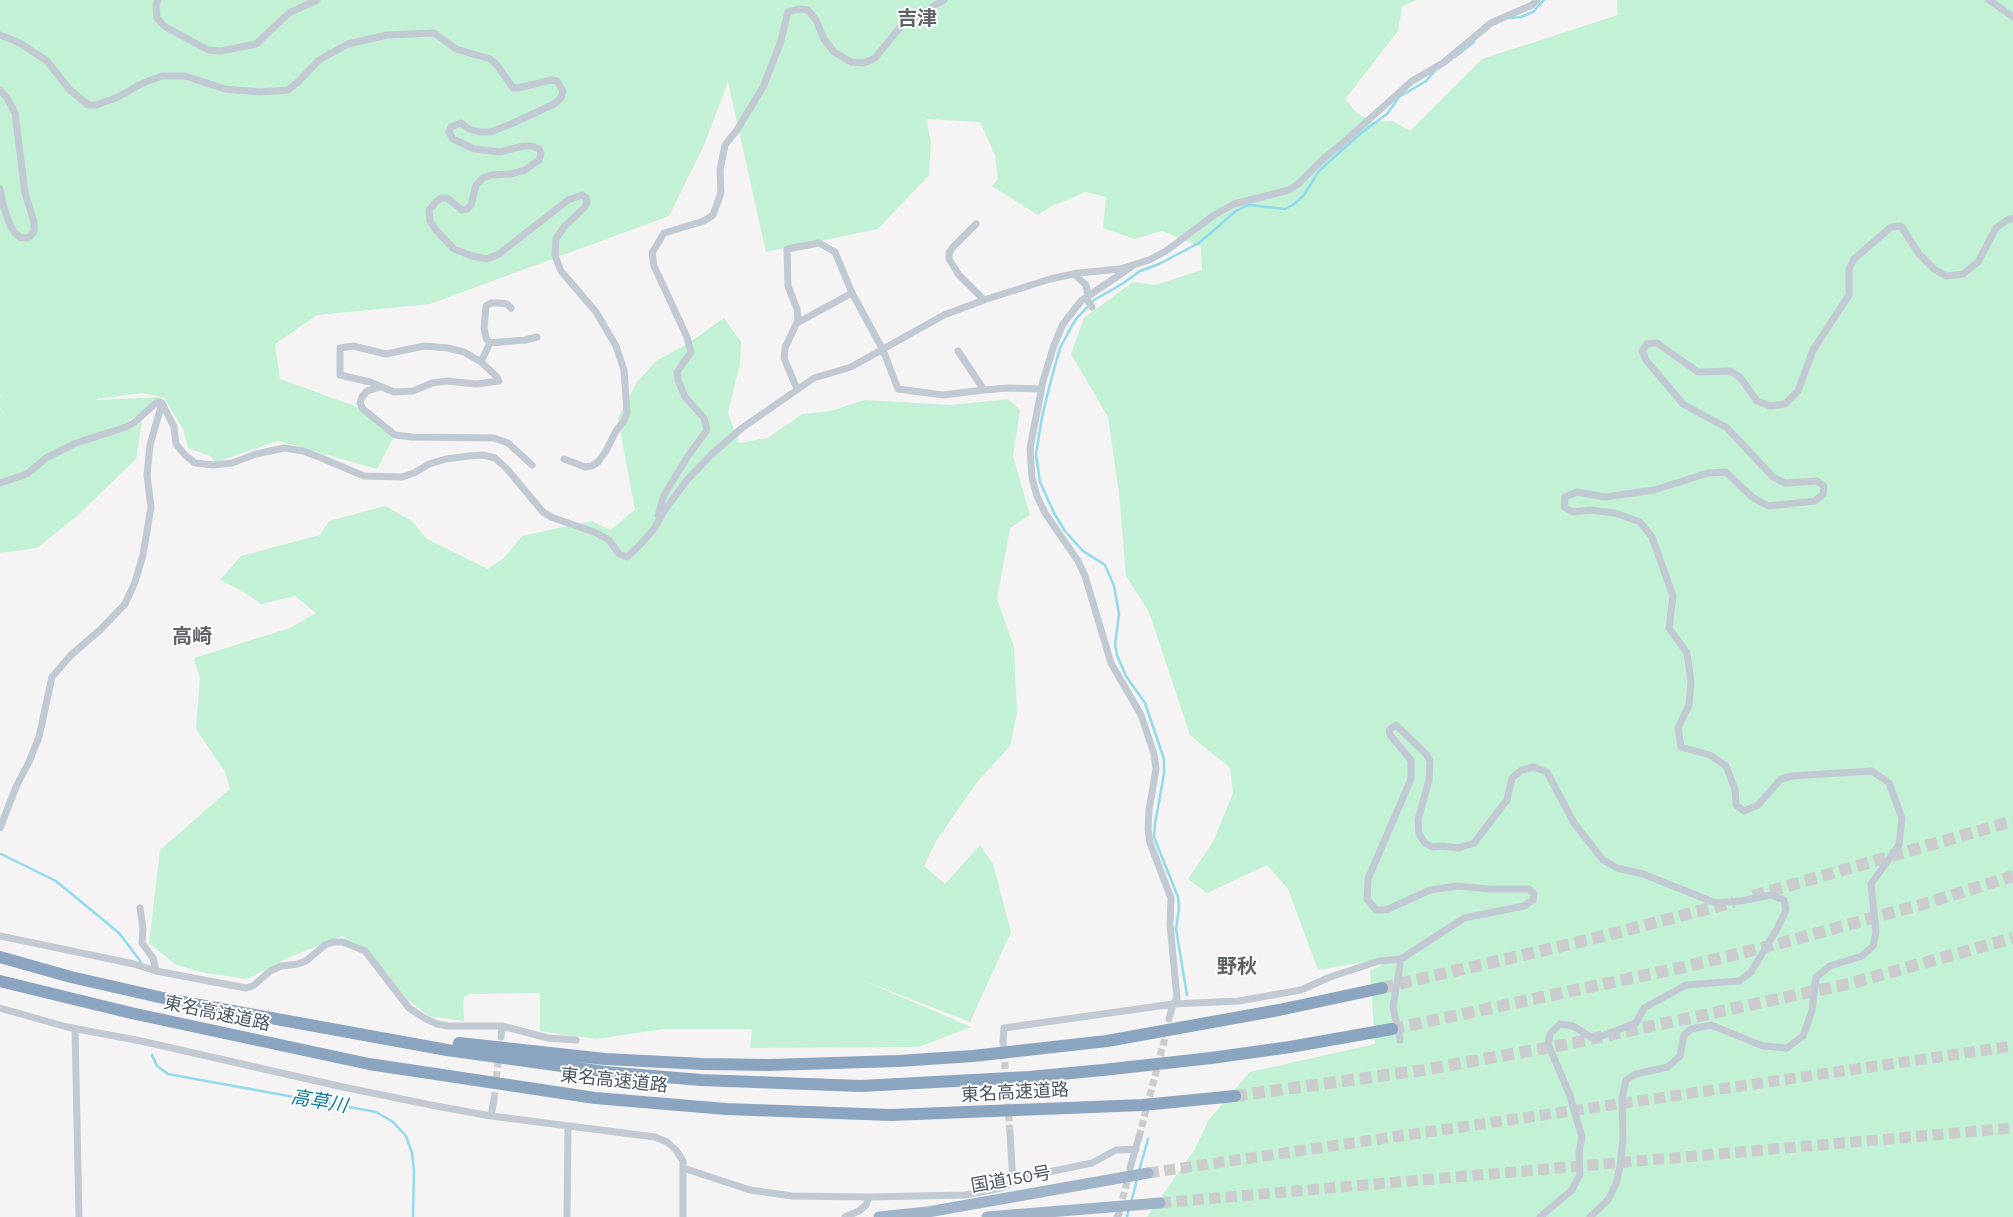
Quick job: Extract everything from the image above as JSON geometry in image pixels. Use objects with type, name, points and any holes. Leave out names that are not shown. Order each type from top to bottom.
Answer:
[{"type":"highway","name":"東名高速道路","points":[[0,957],[117,987],[253,1016],[447,1050],[605,1072],[701,1080],[861,1086],[1104,1070],[1270,1050],[1392,1029]]},
{"type":"highway","name":"東名高速道路","points":[[0,981],[131,1014],[369,1064],[595,1098],[662,1105],[793,1113],[891,1115],[1143,1105],[1235,1096]]},
{"type":"highway","name":"東名高速道路","points":[[253,1016],[447,1042],[605,1059],[703,1064],[836,1064],[974,1056],[1107,1041],[1269,1012],[1382,988]]},
{"type":"highway","name":"国道150号","points":[[880,1217],[928,1212],[1148,1173]]},
{"type":"highway","name":"国道150号","points":[[987,1217],[1160,1203]]},
{"type":"street","points":[[158,0],[156,5],[157,18],[164,26],[208,50],[221,51],[256,44],[289,13],[317,0]]},
{"type":"street","points":[[654,529],[664,495],[688,456],[707,430],[704,418],[685,397],[678,380],[677,372],[691,352],[687,337],[654,266],[652,253],[664,233],[704,221],[713,215],[721,193],[720,170],[725,145],[737,130],[763,88],[780,44],[788,12],[798,9],[808,10],[816,20],[824,40],[834,52],[850,62],[864,63],[875,58],[902,25],[944,0]]},
{"type":"street","points":[[1169,1020],[1173,1004],[1177,998],[1170,924],[1171,898],[1150,844],[1148,829],[1148,810],[1156,769],[1154,754],[1141,714],[1111,663],[1085,576],[1078,561],[1045,513],[1032,478],[1030,448],[1041,389],[1054,345],[1063,324],[1073,310],[1087,297],[1134,265],[1166,251],[1214,215],[1234,204],[1278,194],[1298,184],[1325,157],[1338,148],[1412,81],[1443,62],[1491,23],[1532,5],[1538,0]]},
{"type":"street","points":[[1989,0],[2013,17]]},
{"type":"street","points":[[0,35],[20,43],[47,61],[69,89],[88,105],[96,105],[116,98],[143,83],[162,76],[185,76],[225,90],[260,92],[288,90],[300,81],[319,60],[348,44],[387,35],[434,33],[456,49],[490,59],[497,65],[513,88],[557,80],[563,90],[561,98],[554,104],[511,124],[490,132],[479,132],[469,129],[461,123],[451,127],[450,132],[453,139],[474,149],[500,152],[523,146],[532,146],[539,148],[541,153],[539,160],[525,170],[483,178],[476,185],[472,205],[467,209],[462,210],[447,198],[441,198],[429,210],[430,221],[454,249],[487,259],[499,254],[568,200],[582,195],[586,198],[585,207],[564,227],[556,239],[555,256],[561,271],[596,312],[616,346],[624,370],[627,412],[624,421],[598,462],[592,466],[585,467],[564,458]]},
{"type":"street","points":[[0,90],[15,113],[24,193],[34,222],[34,232],[28,238],[22,238],[15,233],[10,225],[0,189]]},
{"type":"street","points":[[1590,1217],[1608,1200],[1616,1184],[1623,1140],[1622,1099],[1626,1080],[1636,1074],[1668,1066],[1680,1056],[1684,1035],[1690,1029],[1711,1024],[1763,1046],[1787,1048],[1803,1036],[1812,1011],[1816,977],[1830,966],[1862,956],[1873,946],[1876,932],[1871,884],[1899,844],[1902,818],[1888,784],[1872,771],[1792,776],[1781,779],[1758,805],[1744,811],[1736,805],[1735,789],[1726,766],[1710,755],[1681,747],[1678,728],[1689,705],[1691,682],[1687,653],[1669,628],[1673,596],[1652,537],[1640,522],[1614,513],[1590,510],[1572,512],[1564,507],[1565,498],[1577,492],[1605,497],[1654,490],[1708,473],[1726,472],[1752,497],[1768,506],[1815,501],[1823,494],[1824,486],[1817,481],[1785,483],[1773,477],[1727,428],[1683,404],[1646,360],[1642,351],[1647,344],[1657,343],[1698,372],[1730,371],[1740,376],[1757,401],[1770,406],[1785,404],[1798,392],[1813,350],[1849,295],[1849,270],[1854,259],[1891,226],[1901,226],[1919,254],[1934,269],[1946,276],[1963,274],[1978,262],[1996,228],[2013,218]]},
{"type":"street","points":[[976,224],[952,247],[949,259],[959,275],[984,300]]},
{"type":"street","points":[[798,388],[784,358],[785,348],[797,323],[797,309],[788,286],[787,249],[818,243],[834,252],[852,293],[883,350],[898,389],[943,395],[1008,388],[1041,389]]},
{"type":"street","points":[[162,403],[174,426],[176,444],[185,455],[196,463],[213,465],[232,463],[256,454],[284,448],[319,456],[364,476],[402,477],[414,473],[429,464],[446,459],[483,455],[495,458],[507,469],[543,512],[551,517],[594,532],[609,540],[618,554],[627,557],[654,529],[664,511],[687,480],[713,453],[742,428],[814,378],[851,366],[944,315],[984,300],[1050,279],[1134,265]]},
{"type":"street","points":[[1074,274],[1086,285],[1087,297],[1092,307]]},
{"type":"street","points":[[797,323],[852,293]]},
{"type":"street","points":[[490,343],[486,338],[484,328],[486,306],[491,303],[500,303],[507,304],[511,308]]},
{"type":"street","points":[[490,343],[537,337]]},
{"type":"street","points":[[481,362],[490,343]]},
{"type":"street","points":[[424,346],[448,348],[464,352],[481,362],[497,377],[498,381],[476,384],[447,381],[432,383],[413,391],[394,392],[370,382],[340,375],[340,348],[362,348],[386,354],[424,346]]},
{"type":"street","points":[[958,351],[984,390]]},
{"type":"street","points":[[380,387],[367,391],[360,403],[363,409],[395,435],[494,438],[508,443],[532,465]]},
{"type":"street","points":[[0,483],[27,474],[46,458],[76,443],[126,427],[135,422],[157,402],[162,403]]},
{"type":"street","points":[[0,828],[16,787],[30,762],[39,737],[52,677],[71,655],[125,604],[135,582],[151,507],[147,475],[150,445],[162,403]]},
{"type":"street","points":[[1003,1041],[1004,1028],[1173,1004],[1239,1001],[1301,990],[1330,977],[1378,961],[1401,959],[1464,918],[1524,906],[1533,900],[1534,894],[1529,889],[1490,889],[1457,886],[1430,890],[1386,910],[1376,910],[1367,899],[1368,879],[1411,779],[1411,760],[1390,735],[1389,730],[1396,725],[1426,754],[1430,761],[1429,780],[1418,820],[1419,834],[1425,843],[1432,847],[1459,848],[1474,843],[1507,800],[1512,778],[1522,770],[1533,767],[1547,772],[1574,823],[1603,860],[1617,868],[1644,874],[1716,903],[1741,901],[1771,894],[1784,900],[1786,910],[1751,972],[1739,981],[1686,985],[1644,1008],[1636,1023],[1594,1040],[1573,1026],[1560,1024],[1550,1034],[1548,1044],[1569,1093],[1582,1138],[1579,1152],[1580,1174],[1572,1190],[1540,1217]]},
{"type":"street","points":[[140,908],[143,928],[142,944],[153,958],[156,971]]},
{"type":"street","points":[[0,936],[134,964],[156,971],[246,988],[253,986],[276,969],[306,961],[325,945],[333,942],[343,942],[365,951],[409,1008],[424,1018],[448,1026],[502,1026],[548,1038],[576,1040]]},
{"type":"street","points":[[1400,1040],[1394,1007],[1401,959]]},
{"type":"street","points":[[0,1008],[75,1029],[141,1041],[343,1087],[491,1116],[655,1137],[667,1142],[676,1150],[683,1162],[683,1217]]},
{"type":"street","points":[[501,1036],[502,1026]]},
{"type":"street","points":[[75,1029],[79,1217]]},
{"type":"street","points":[[491,1116],[494,1099]]},
{"type":"street","points":[[567,1217],[568,1126]]},
{"type":"street","points":[[1010,1133],[1013,1183]]},
{"type":"street","points":[[1130,1168],[1139,1137]]},
{"type":"street","points":[[683,1168],[750,1190],[792,1196],[965,1195],[1001,1188],[1029,1176],[1092,1163],[1116,1150],[1136,1149]]},
{"type":"street","points":[[845,1217],[859,1212],[866,1205],[869,1197]]},
{"type":"green space","points":[[0,0],[1416,0],[1402,7],[1398,31],[1345,99],[1357,113],[1373,122],[1393,121],[1410,131],[1482,59],[1618,15],[1617,0],[2013,0],[2013,1217],[1147,1217],[1195,1149],[1208,1121],[1250,1072],[1375,1044],[1370,971],[1399,956],[1318,970],[1288,889],[1267,865],[1207,893],[1188,879],[1213,842],[1233,793],[1230,768],[1190,735],[1149,612],[1126,576],[1119,493],[1108,417],[1071,354],[1084,318],[1133,282],[1156,285],[1202,270],[1201,247],[1162,231],[1134,239],[1103,228],[1106,197],[1086,192],[1052,206],[1038,215],[992,186],[998,179],[995,155],[980,122],[926,119],[931,143],[929,175],[878,229],[766,252],[728,82],[704,145],[669,216],[430,304],[317,315],[275,344],[280,379],[363,409],[395,435],[377,469],[278,441],[216,462],[210,456],[188,448],[183,429],[164,397],[120,427],[142,421],[136,459],[77,516],[37,548],[0,553],[0,409],[5,415],[0,408],[0,397],[2,396],[0,396]],"holes":[[[142,393],[161,397],[97,400]]]},
{"type":"green space","points":[[724,318],[741,342],[740,363],[728,413],[739,443],[768,438],[802,414],[831,411],[864,400],[951,405],[1008,399],[1020,410],[1013,456],[1030,515],[1010,528],[997,599],[1014,647],[1017,713],[1010,746],[977,782],[936,841],[924,866],[945,884],[980,845],[993,864],[1011,932],[970,1022],[860,979],[971,1027],[919,1047],[750,1048],[752,1029],[663,1029],[596,1039],[540,1031],[540,993],[469,994],[463,998],[464,1021],[429,1016],[407,999],[372,955],[342,936],[292,956],[247,979],[200,972],[175,964],[149,943],[160,850],[230,789],[225,772],[196,729],[200,678],[194,658],[290,628],[316,613],[295,596],[261,604],[242,591],[220,580],[241,556],[320,535],[329,521],[385,506],[412,521],[427,539],[488,569],[504,558],[522,536],[592,521],[610,530],[635,510],[618,418],[637,382],[656,361],[689,343]]},
{"type":"waterway","points":[[1509,18],[1521,17],[1533,12],[1544,0]]},
{"type":"waterway","points":[[1455,57],[1474,42]]},
{"type":"waterway","points":[[1187,995],[1176,929],[1179,908],[1178,897],[1154,837],[1164,774],[1164,759],[1145,703],[1126,676],[1117,655],[1115,645],[1119,614],[1114,586],[1105,565],[1083,551],[1065,531],[1054,513],[1040,482],[1036,454],[1051,380],[1060,348],[1069,331],[1076,319],[1094,300],[1140,271],[1159,264],[1199,243],[1236,211],[1248,205],[1285,209],[1293,205],[1304,195],[1319,171],[1361,133],[1387,114],[1399,97],[1426,81],[1434,72]]},
{"type":"waterway","name":"高草川","points":[[1,854],[56,881],[119,933],[141,962]]},
{"type":"waterway","name":"高草川","points":[[152,1055],[157,1066],[168,1074],[376,1112],[393,1122],[406,1136],[412,1153],[414,1171],[413,1217]]},
{"type":"waterway","points":[[1139,1171],[1148,1139]]},
{"type":"waterway","points":[[1131,1203],[1137,1179]]},
{"type":"waterway","points":[[1127,1217],[1129,1208]]},
{"type":"tunnel","points":[[1753,896],[2013,821]]},
{"type":"tunnel","points":[[1392,1029],[1688,966],[1778,944],[1930,902],[2013,876]]},
{"type":"tunnel","points":[[1382,988],[1596,938],[1734,902]]},
{"type":"tunnel","points":[[1235,1096],[1423,1070],[1573,1043],[1852,983],[2013,938]]},
{"type":"tunnel","points":[[1139,1137],[1167,1030]]},
{"type":"tunnel","points":[[1003,1041],[1010,1133]]},
{"type":"tunnel","points":[[1148,1173],[2013,1046]]},
{"type":"tunnel","points":[[494,1099],[499,1054]]},
{"type":"tunnel","points":[[1160,1203],[2013,1128]]},
{"type":"tunnel","points":[[1120,1209],[1129,1174]]},
{"type":"district","name":"吉津","points":[[917,19]]},
{"type":"district","name":"高崎","points":[[192,637]]},
{"type":"district","name":"野秋","points":[[1237,967]]}]
